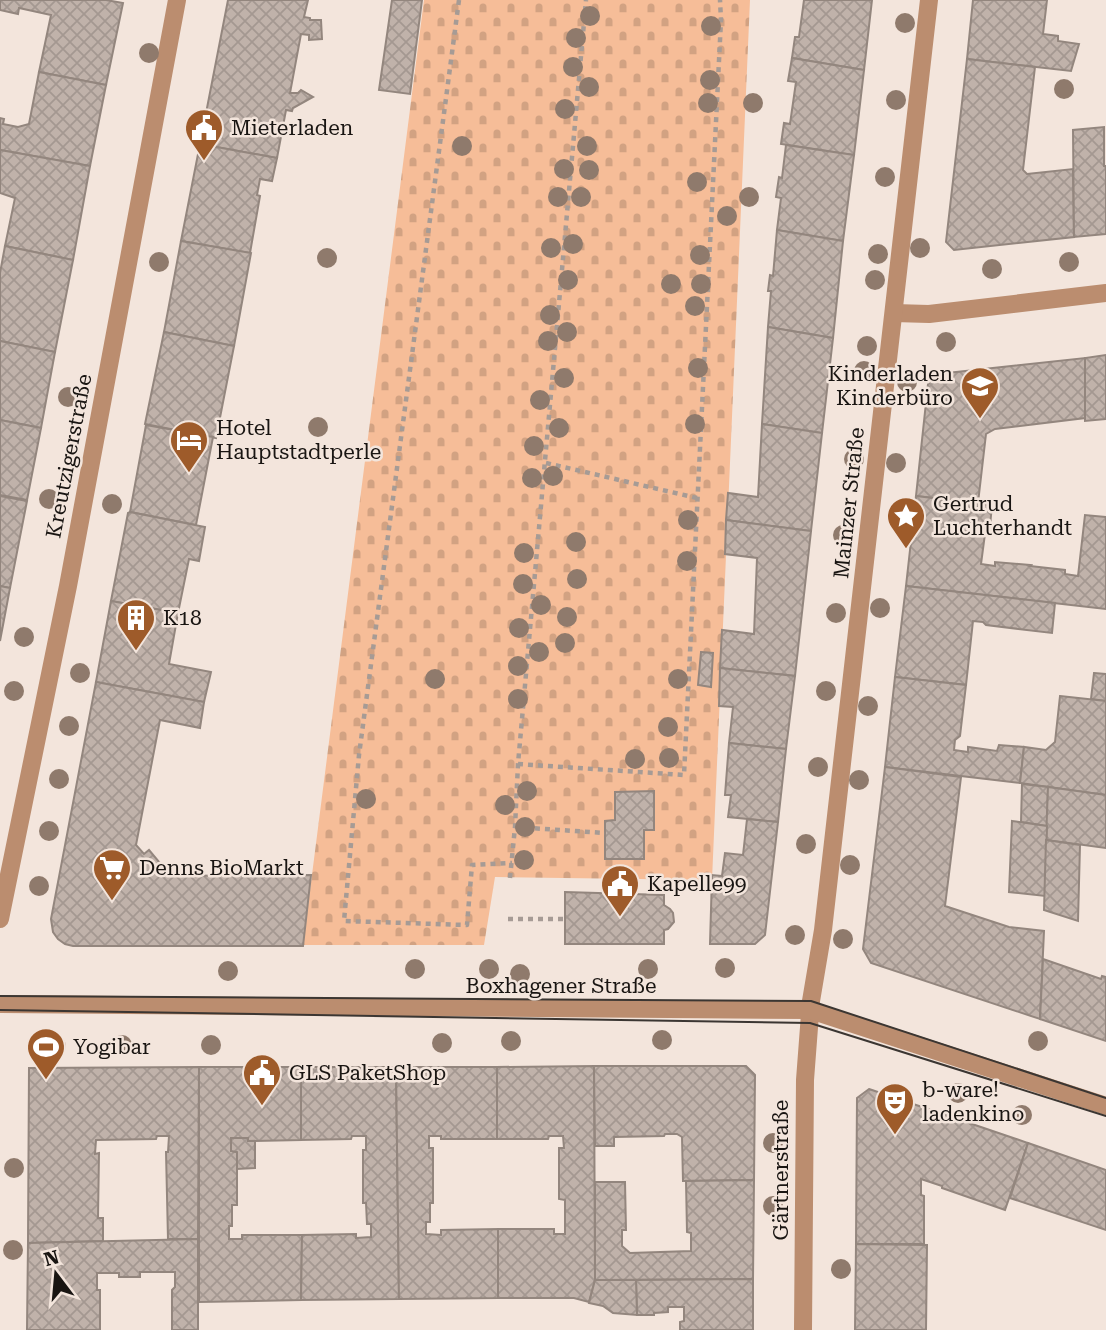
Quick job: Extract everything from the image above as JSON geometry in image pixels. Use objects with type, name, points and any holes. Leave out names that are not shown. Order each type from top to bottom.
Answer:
[{"type":"street","name":"Kreutzigerstraße","points":[[0,919],[68,586],[177,0]]},
{"type":"street","name":"Mainzer Straße","points":[[810,1010],[824,918],[929,0]]},
{"type":"street","points":[[894,313],[929,314],[1106,292]]},
{"type":"street","name":"Boxhagener Straße","points":[[0,1004],[810,1010],[1106,1106]]},
{"type":"street","name":"Gärtnerstraße","points":[[803,1330],[804,1080],[810,1010]]},
{"type":"path","points":[[459,0],[359,755],[344,921],[467,925],[472,865],[512,863]]},
{"type":"path","points":[[510,877],[586,0]]},
{"type":"path","points":[[518,764],[684,775],[720,0]]},
{"type":"path","points":[[546,463],[697,498]]},
{"type":"path","points":[[515,827],[605,833]]},
{"type":"path","points":[[508,919],[565,919]]},
{"type":"green space","points":[[424,0],[750,0],[712,880],[495,877],[484,945],[303,945]]},
{"type":"building","points":[[0,0],[106,0],[123,3],[106,85],[39,72],[51,15],[19,8],[18,14],[0,10]]},
{"type":"building","points":[[228,0],[308,0],[304,17],[321,20],[322,39],[309,40],[309,35],[301,34],[290,93],[298,93],[301,90],[313,97],[292,111],[286,110],[277,158],[200,144]]},
{"type":"building","points":[[392,0],[422,0],[410,94],[379,90]]},
{"type":"building","points":[[804,0],[872,0],[864,70],[792,58],[795,37],[799,37]]},
{"type":"building","points":[[973,0],[1047,0],[1043,34],[1058,36],[1058,41],[1079,44],[1071,71],[967,59]]},
{"type":"building","points":[[792,58],[864,70],[854,155],[781,144],[784,123],[790,124],[796,82],[788,81]]},
{"type":"building","points":[[967,59],[1035,67],[1023,170],[1027,174],[1073,169],[1074,237],[954,250],[946,242]]},
{"type":"building","points":[[39,72],[106,85],[90,166],[0,150],[0,118],[4,119],[3,124],[18,127],[29,124]]},
{"type":"building","points":[[1104,127],[1106,234],[1074,237],[1073,130]]},
{"type":"building","points":[[200,144],[277,158],[272,181],[260,179],[257,195],[260,196],[250,253],[181,241]]},
{"type":"building","points":[[786,145],[854,155],[843,241],[777,230],[781,198],[776,197],[779,177],[782,178]]},
{"type":"building","points":[[0,150],[90,166],[73,260],[5,246],[15,198],[0,193]]},
{"type":"building","points":[[777,230],[843,241],[833,338],[768,327],[771,291],[768,291],[770,275],[773,276]]},
{"type":"building","points":[[181,241],[251,253],[234,346],[164,332]]},
{"type":"building","points":[[5,246],[73,260],[55,352],[0,341],[0,273]]},
{"type":"building","points":[[768,327],[833,338],[822,433],[762,424]]},
{"type":"building","points":[[164,332],[234,346],[216,438],[145,424]]},
{"type":"building","points":[[0,341],[55,352],[41,428],[0,420]]},
{"type":"building","points":[[1106,355],[1106,419],[1085,421],[1085,358]]},
{"type":"building","points":[[1085,358],[1085,418],[995,429],[986,434],[978,503],[916,496],[928,384],[938,374]]},
{"type":"building","points":[[0,420],[41,428],[27,500],[0,495]]},
{"type":"building","points":[[762,424],[822,433],[811,531],[726,520],[728,493],[758,497]]},
{"type":"building","points":[[146,425],[213,437],[196,525],[130,512]]},
{"type":"building","points":[[0,496],[27,501],[10,588],[0,586]]},
{"type":"building","points":[[916,496],[992,505],[981,564],[995,566],[995,562],[1031,565],[1065,570],[1065,574],[1078,576],[1085,515],[1106,517],[1106,609],[906,586]]},
{"type":"building","points":[[130,512],[205,527],[199,561],[189,559],[178,613],[111,601]]},
{"type":"building","points":[[726,520],[811,531],[795,676],[720,668],[722,630],[754,634],[757,558],[725,554]]},
{"type":"building","points":[[0,586],[10,588],[0,641]]},
{"type":"building","points":[[906,586],[1055,603],[1052,633],[973,621],[966,685],[895,677]]},
{"type":"building","name":"K18","points":[[111,601],[178,613],[169,664],[211,672],[204,702],[96,682]]},
{"type":"building","points":[[701,652],[713,653],[711,687],[698,685]]},
{"type":"building","points":[[720,668],[795,676],[786,749],[729,743],[733,707],[719,706]]},
{"type":"building","points":[[1094,673],[1106,674],[1106,701],[1091,699]]},
{"type":"building","points":[[895,677],[966,685],[960,736],[955,740],[954,750],[968,752],[968,747],[997,751],[999,745],[1024,747],[1020,783],[885,767]]},
{"type":"building","points":[[96,682],[204,702],[200,728],[160,720],[136,845],[144,854],[149,850],[160,863],[155,867],[162,876],[311,875],[303,946],[73,946],[58,939],[53,932],[51,919]]},
{"type":"building","points":[[1060,696],[1106,701],[1106,795],[1020,783],[1024,747],[1046,750],[1055,742]]},
{"type":"building","points":[[729,743],[786,749],[778,822],[728,817],[731,795],[725,795]]},
{"type":"building","points":[[885,767],[961,777],[945,906],[1009,927],[1044,931],[1040,1019],[871,963],[863,949]]},
{"type":"building","points":[[1022,784],[1048,787],[1047,826],[1021,822]]},
{"type":"building","points":[[1048,787],[1106,795],[1106,848],[1046,840]]},
{"type":"building","points":[[654,791],[654,830],[644,830],[644,859],[605,859],[605,821],[615,820],[615,792]]},
{"type":"building","points":[[747,819],[778,822],[765,935],[755,944],[710,944],[712,875],[722,876],[725,853],[743,855]]},
{"type":"building","points":[[1012,821],[1047,826],[1045,896],[1009,892]]},
{"type":"building","points":[[1046,840],[1080,845],[1078,921],[1044,910]]},
{"type":"building","name":"Kapelle99","points":[[565,892],[664,895],[664,905],[673,913],[674,922],[664,930],[664,944],[565,944]]},
{"type":"building","points":[[1043,959],[1101,979],[1102,976],[1106,977],[1106,1041],[1040,1019]]},
{"type":"building","points":[[594,1066],[595,1280],[589,1302],[574,1298],[498,1298],[498,1229],[554,1229],[554,1234],[565,1234],[565,1200],[559,1199],[559,1148],[564,1148],[563,1136],[549,1136],[548,1139],[497,1139],[497,1067]]},
{"type":"building","points":[[594,1066],[746,1066],[755,1075],[754,1180],[683,1181],[682,1137],[677,1134],[614,1137],[614,1146],[595,1146]]},
{"type":"building","points":[[199,1067],[198,1239],[168,1239],[166,1152],[169,1136],[157,1136],[156,1139],[96,1140],[95,1154],[99,1153],[98,1218],[103,1218],[103,1241],[28,1243],[29,1068]]},
{"type":"building","points":[[199,1067],[301,1067],[301,1140],[248,1141],[248,1138],[231,1138],[231,1151],[237,1152],[237,1205],[232,1205],[229,1239],[242,1239],[242,1235],[302,1235],[301,1300],[199,1302]]},
{"type":"building","points":[[301,1067],[396,1067],[399,1299],[301,1300],[302,1235],[356,1234],[356,1238],[371,1237],[371,1224],[367,1224],[366,1203],[363,1203],[363,1150],[366,1150],[366,1136],[301,1140]]},
{"type":"building","points":[[396,1067],[497,1067],[497,1139],[441,1139],[441,1136],[429,1136],[429,1148],[433,1148],[433,1203],[430,1203],[430,1222],[426,1222],[426,1234],[441,1235],[441,1230],[498,1229],[498,1298],[399,1299]]},
{"type":"building","points":[[869,1089],[1028,1143],[1005,1210],[921,1179],[921,1195],[924,1196],[924,1244],[856,1244],[857,1098]]},
{"type":"building","points":[[231,1138],[248,1138],[248,1141],[255,1141],[255,1168],[237,1169],[237,1152],[231,1151]]},
{"type":"building","points":[[1028,1143],[1106,1170],[1106,1230],[1010,1198]]},
{"type":"building","points":[[754,1180],[753,1279],[595,1280],[595,1182],[625,1182],[626,1230],[622,1230],[622,1246],[630,1253],[691,1251],[691,1233],[687,1232],[686,1181]]},
{"type":"building","points":[[198,1239],[198,1330],[172,1330],[175,1272],[140,1272],[140,1277],[97,1273],[97,1290],[100,1290],[100,1330],[27,1330],[28,1243]]},
{"type":"building","points":[[856,1244],[927,1245],[926,1330],[855,1330]]},
{"type":"building","points":[[753,1279],[753,1330],[680,1330],[680,1322],[684,1321],[684,1307],[668,1307],[668,1312],[654,1315],[637,1315],[636,1280]]},
{"type":"building","points":[[595,1280],[636,1280],[637,1315],[613,1313],[603,1306],[589,1303]]},
{"type":"tram line","points":[[0,996],[811,1001],[1106,1098]]},
{"type":"tram line","points":[[0,1010],[810,1023],[1106,1116]]},
{"type":"place","name":"Mieterladen","points":[[204,162]]},
{"type":"place","name":"Kinderladen Kinderbüro","points":[[980,420]]},
{"type":"place","name":"Hotel Hauptstadtperle","points":[[189,474]]},
{"type":"place","name":"Gertrud Luchterhandt","points":[[906,550]]},
{"type":"place","name":"K18","points":[[136,652]]},
{"type":"place","name":"Denns BioMarkt","points":[[112,902]]},
{"type":"place","name":"Kapelle99","points":[[620,918]]},
{"type":"place","name":"Yogibar","points":[[46,1081]]},
{"type":"place","name":"GLS PaketShop","points":[[262,1107]]},
{"type":"place","name":"b-ware! ladenkino","points":[[895,1136]]}]
